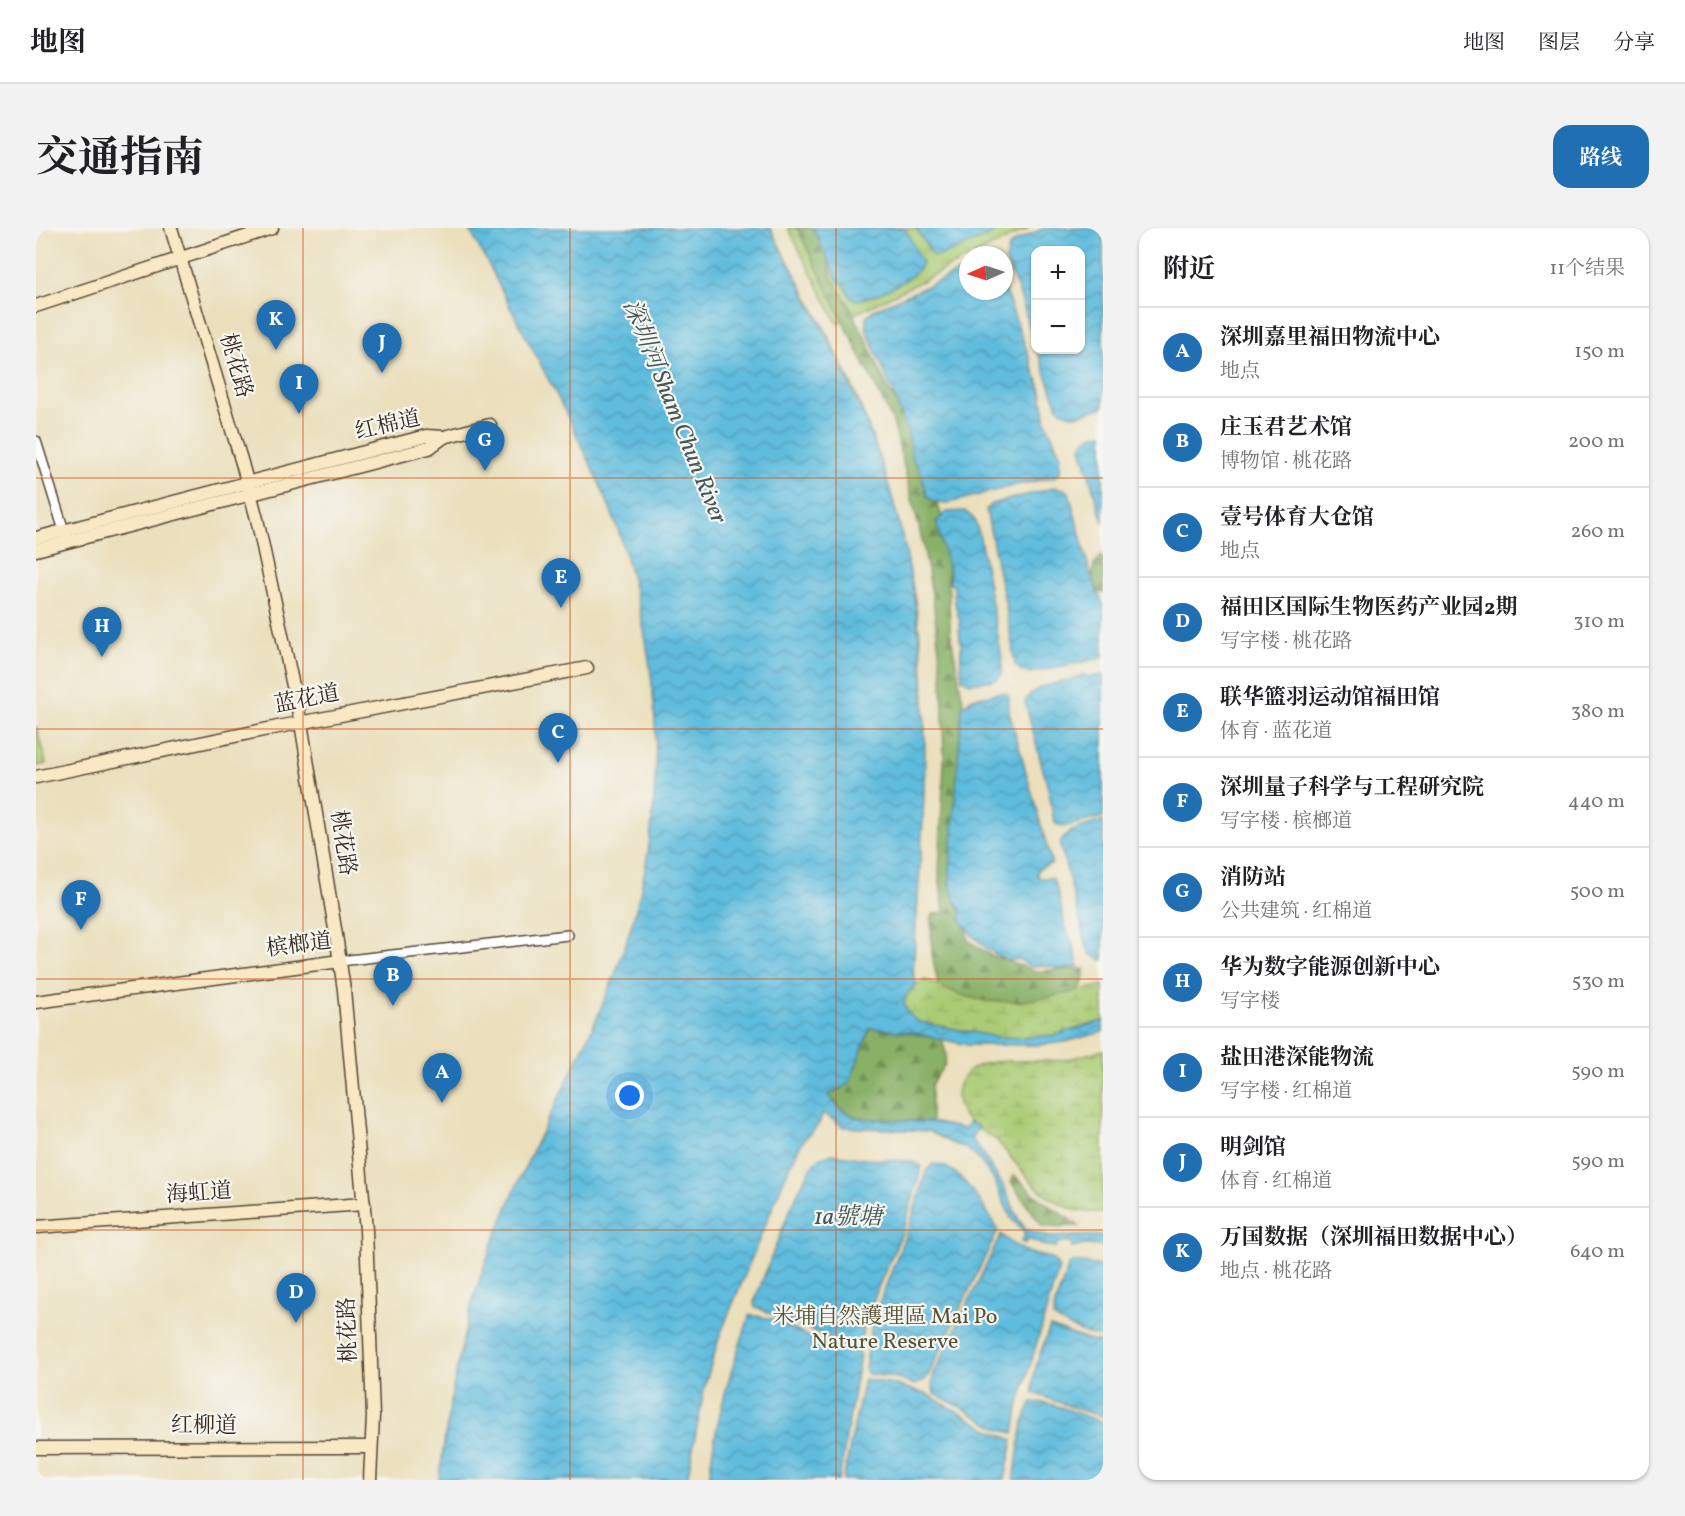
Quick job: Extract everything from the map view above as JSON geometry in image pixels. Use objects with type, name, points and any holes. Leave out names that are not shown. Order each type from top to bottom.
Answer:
[{"type":"street","name":"桃花路","points":[[171,228],[249,488],[301,723],[340,962],[364,1204],[372,1404],[370,1480]]},
{"type":"street","points":[[36,306],[272,228]]},
{"type":"street","name":"红棉道","points":[[36,538],[65,536],[249,488],[426,436],[444,437],[490,425]]},
{"type":"street","points":[[36,441],[65,536]]},
{"type":"street","name":"红棉道","points":[[36,550],[65,536]]},
{"type":"street","name":"蓝花道","points":[[36,777],[587,668]]},
{"type":"street","name":"槟榔道","points":[[36,1002],[568,935]]},
{"type":"street","name":"海虹道","points":[[36,1227],[364,1204]]},
{"type":"street","name":"红柳道","points":[[36,1448],[371,1447]]},
{"type":"green space","points":[[770,228],[850,380],[873,438],[906,552],[923,668],[923,777],[913,959],[914,979],[917,984],[925,980],[968,997],[1001,1002],[1036,999],[1103,985],[1103,1021],[1055,1035],[1021,1038],[997,1037],[919,1022],[913,1019],[904,1006]]},
{"type":"green space","points":[[788,228],[1029,228],[993,246],[959,246],[959,262],[837,323]]},
{"type":"green space","points":[[797,228],[821,228],[832,279],[865,337],[889,391],[910,420],[947,538],[950,630],[966,718],[961,898],[968,940],[990,955],[1036,971],[1084,969],[1077,1002],[1026,1015],[941,999],[932,955],[931,918],[934,914],[944,913],[939,873],[944,761],[942,675],[933,600],[923,544],[893,422]]},
{"type":"green space","points":[[1101,556],[1103,557],[1103,593],[1090,586],[1094,565]]},
{"type":"green space","points":[[36,726],[46,764],[36,766]]},
{"type":"green space","points":[[870,1028],[942,1039],[946,1054],[945,1064],[931,1085],[931,1122],[857,1118],[843,1111],[828,1095],[849,1084]]},
{"type":"green space","points":[[1103,1050],[1103,1213],[1079,1211],[1063,1206],[1052,1199],[1023,1173],[996,1140],[965,1118],[957,1097],[959,1085],[965,1074],[978,1065],[1001,1061],[1063,1060]]},
{"type":"green space","points":[[1014,1175],[1040,1199],[1079,1226],[1043,1227],[1011,1182]]},
{"type":"water","name":"深圳河 Sham Chun River","points":[[468,228],[770,228],[835,353],[877,450],[896,510],[913,592],[922,675],[925,770],[913,975],[917,984],[905,999],[905,1008],[919,1022],[997,1037],[1021,1038],[1055,1035],[1103,1021],[1103,1032],[1065,1042],[1037,1045],[968,1045],[908,1032],[870,1028],[849,1084],[828,1095],[843,1111],[857,1118],[931,1122],[965,1129],[969,1122],[979,1127],[971,1139],[1004,1187],[1019,1220],[1026,1229],[1049,1237],[1103,1235],[1103,1246],[1084,1245],[1072,1248],[1072,1243],[1057,1243],[1056,1247],[1042,1245],[1029,1239],[1025,1244],[1021,1242],[1025,1235],[1024,1232],[1011,1218],[994,1180],[979,1159],[964,1147],[929,1131],[843,1127],[823,1113],[819,1124],[802,1142],[787,1172],[720,1335],[705,1385],[687,1480],[439,1480],[459,1356],[483,1270],[512,1196],[606,995],[634,918],[645,869],[656,770],[655,720],[650,670],[642,621],[617,527],[572,426]]},
{"type":"water","points":[[813,228],[905,228],[922,263],[912,276],[903,282],[871,296],[855,300],[850,297],[845,285],[838,281]]},
{"type":"water","points":[[916,228],[1007,228],[997,229],[989,236],[959,246],[959,248],[940,256],[933,256]]},
{"type":"water","points":[[1044,228],[1103,228],[1103,407],[1074,415],[1063,412],[1058,407],[1038,354],[1085,354],[1085,246],[1031,246],[1031,332],[1013,278],[1013,246],[1010,246]]},
{"type":"water","points":[[959,272],[959,300],[1009,300],[1041,390],[1046,422],[1061,456],[1060,473],[1054,477],[945,504],[934,502],[927,496],[921,474],[912,457],[908,433],[866,329],[866,317],[873,310]]},
{"type":"water","points":[[1103,433],[1103,523],[1081,448],[1086,439]]},
{"type":"water","points":[[1056,487],[1069,492],[1090,572],[1103,605],[1103,658],[1029,673],[1021,671],[1015,664],[986,510],[991,504]]},
{"type":"water","points":[[965,511],[974,519],[979,533],[1002,658],[1002,674],[996,680],[969,683],[962,678],[960,621],[954,587],[949,581],[950,574],[936,522],[946,512]]},
{"type":"water","points":[[1082,675],[1091,677],[1103,675],[1103,817],[1063,827],[1056,824],[1053,817],[1049,792],[1025,702],[1035,690]]},
{"type":"water","points":[[1006,693],[1009,697],[1009,712],[1052,864],[1038,869],[1037,875],[1040,878],[1052,878],[1055,884],[1078,967],[1061,969],[1040,965],[1032,967],[1018,959],[1007,961],[987,949],[972,935],[961,920],[961,910],[951,888],[950,870],[962,707],[972,698]]},
{"type":"water","points":[[1103,821],[1103,960],[1091,955],[1087,947],[1060,845],[1072,831]]},
{"type":"water","name":"1a號塘","points":[[833,1154],[865,1159],[910,1161],[922,1166],[903,1231],[880,1283],[859,1342],[850,1343],[826,1336],[755,1307],[754,1302],[803,1182],[820,1158]]},
{"type":"water","name":"1a號塘","points":[[933,1164],[953,1171],[962,1179],[987,1211],[998,1230],[928,1376],[924,1381],[915,1385],[893,1377],[868,1374],[865,1368],[873,1319],[912,1218],[926,1171]]},
{"type":"water","points":[[1001,1234],[1012,1244],[1024,1250],[1052,1258],[1059,1268],[1019,1403],[1014,1433],[998,1429],[934,1394],[932,1381]]},
{"type":"water","points":[[1073,1262],[1103,1266],[1103,1337],[1076,1330],[1053,1317],[1055,1304],[1069,1265]]},
{"type":"water","points":[[750,1315],[773,1319],[807,1336],[854,1348],[860,1355],[839,1480],[709,1480],[724,1396]]},
{"type":"water","points":[[1050,1327],[1091,1341],[1103,1342],[1103,1416],[1033,1393],[1036,1368]]},
{"type":"water","points":[[864,1379],[893,1384],[928,1395],[995,1433],[1013,1440],[1005,1480],[843,1480]]},
{"type":"water","points":[[1032,1402],[1050,1404],[1103,1421],[1103,1480],[1014,1480],[1022,1429]]},
{"type":"place","name":"万国数据（深圳福田数据中心）","points":[[276,350]]},
{"type":"place","name":"明剑馆","points":[[382,373]]},
{"type":"place","name":"盐田港深能物流","points":[[299,414]]},
{"type":"place","name":"消防站","points":[[485,471]]},
{"type":"place","name":"联华篮羽运动馆福田馆","points":[[561,608]]},
{"type":"place","name":"华为数字能源创新中心","points":[[102,657]]},
{"type":"place","name":"壹号体育大仓馆","points":[[558,763]]},
{"type":"place","name":"深圳量子科学与工程研究院","points":[[81,930]]},
{"type":"place","name":"庄玉君艺术馆","points":[[393,1006]]},
{"type":"place","name":"深圳嘉里福田物流中心","points":[[442,1103]]},
{"type":"place","name":"福田区国际生物医药产业园2期","points":[[296,1323]]},
{"type":"park label","name":"米埔自然護理區 Mai Po Nature Reserve","points":[[885,1330]]}]
